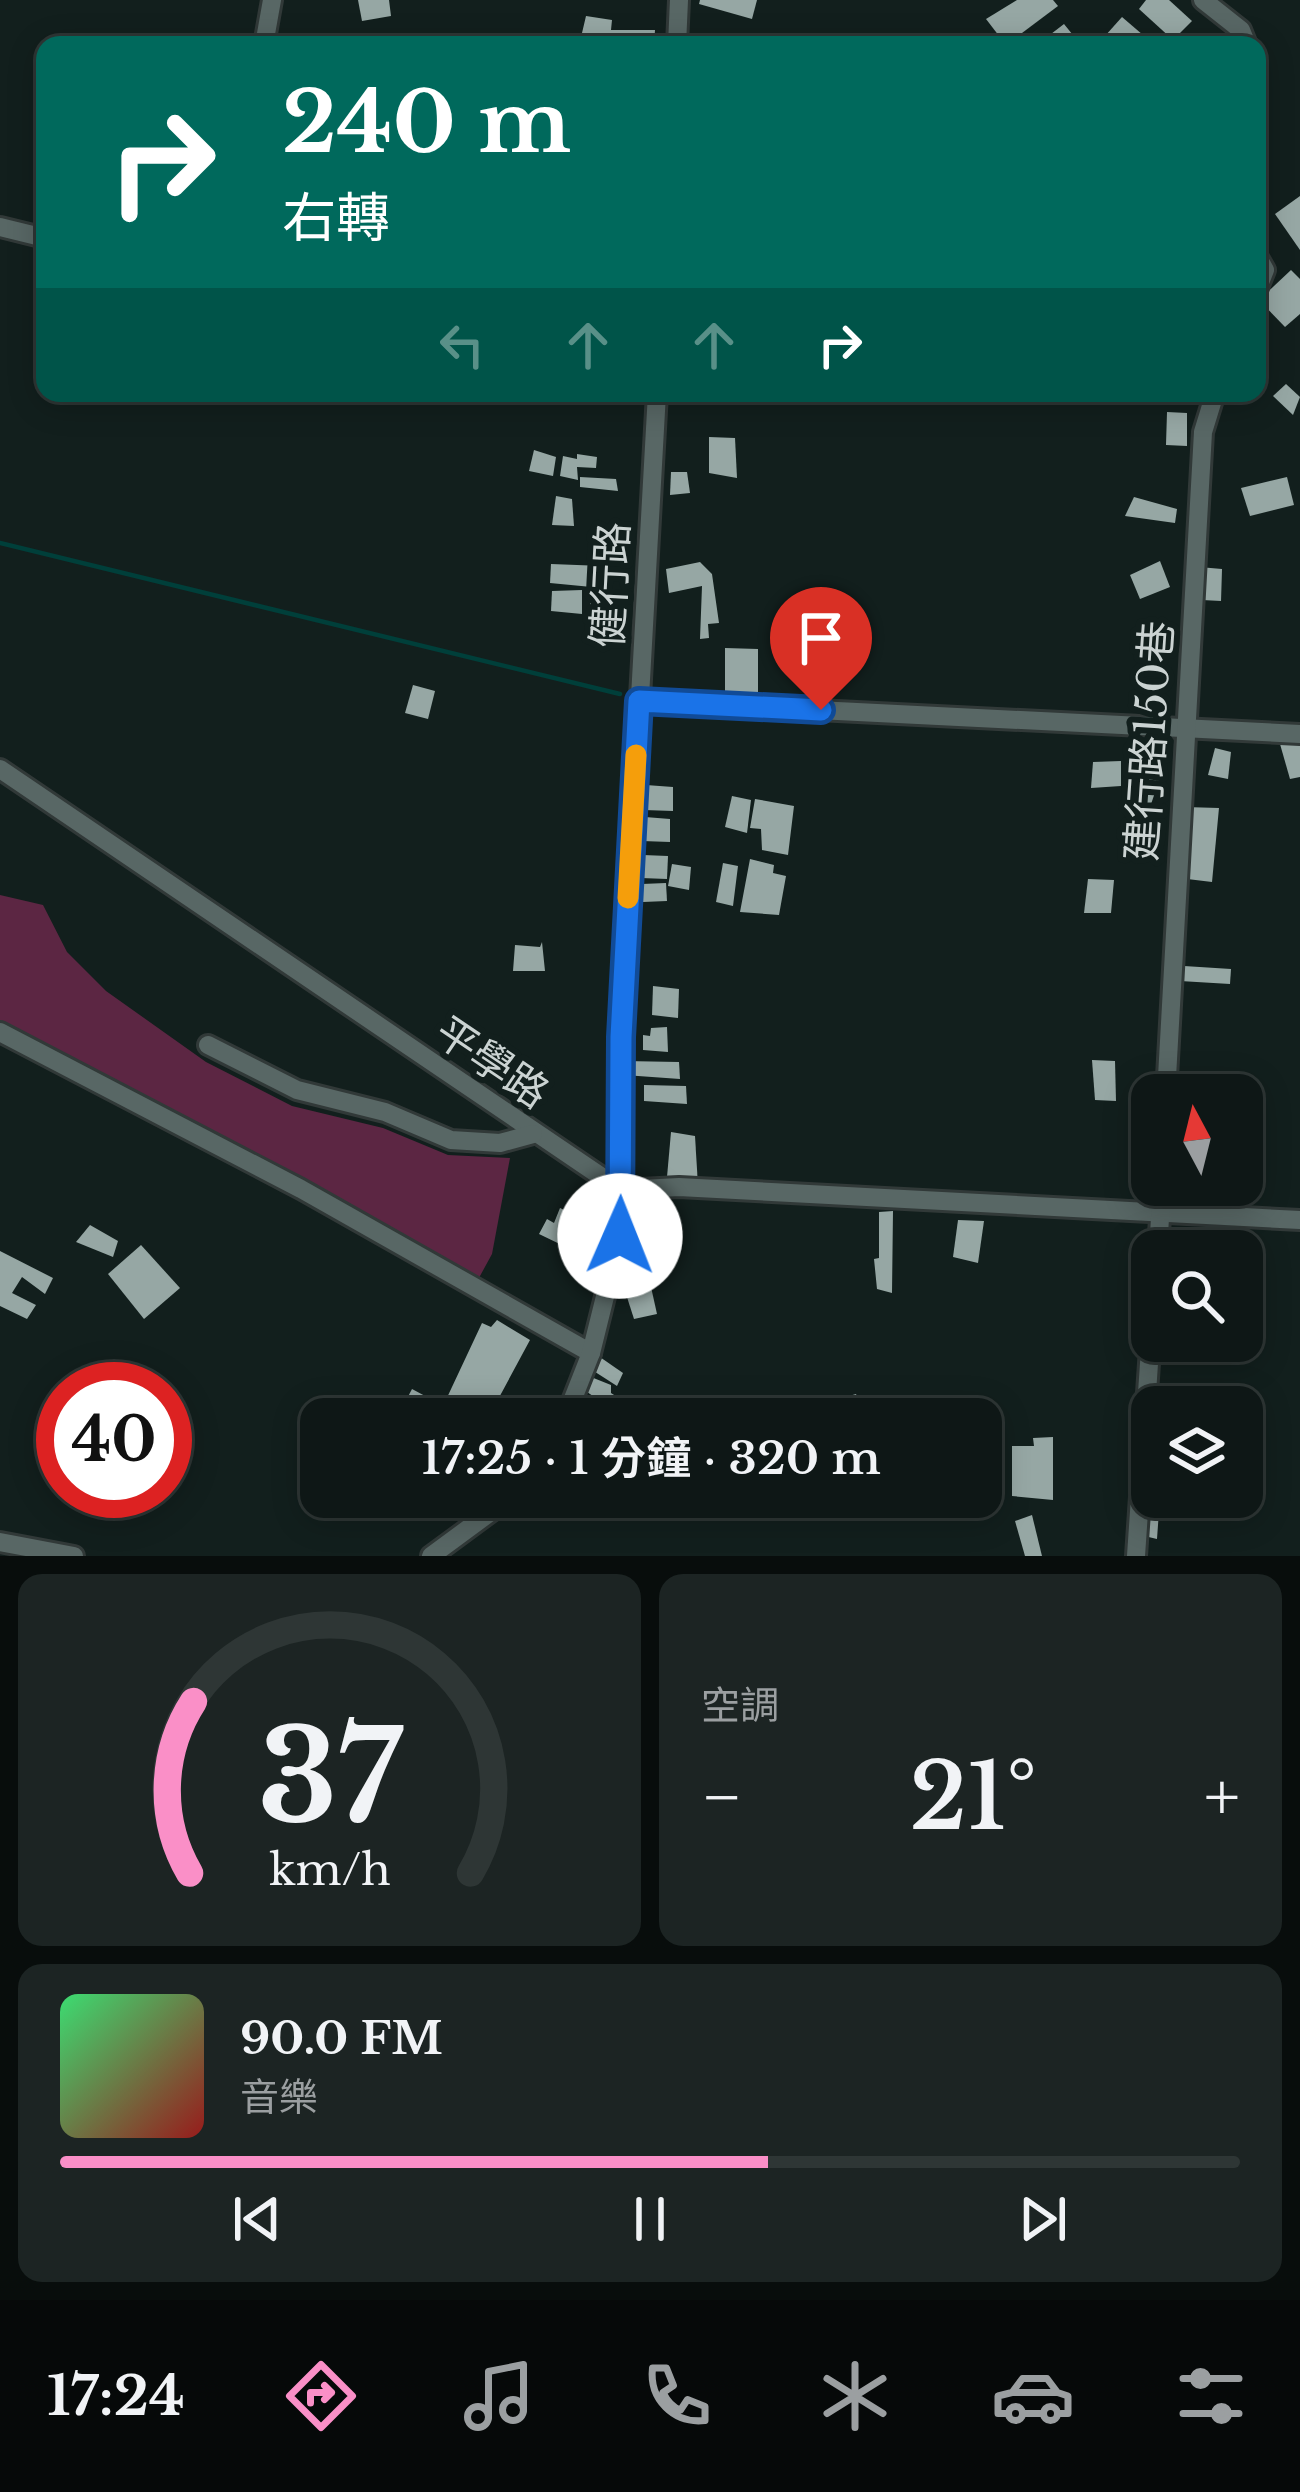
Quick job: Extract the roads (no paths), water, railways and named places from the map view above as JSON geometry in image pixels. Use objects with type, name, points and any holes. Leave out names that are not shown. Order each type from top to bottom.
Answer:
[{"type":"street","points":[[266,36],[272,0]]},
{"type":"street","points":[[678,36],[680,0]]},
{"type":"street","points":[[1203,0],[1243,36]]},
{"type":"street","points":[[0,227],[36,236]]},
{"type":"street","name":"健行路","points":[[573,1398],[615,1273],[621,1190],[621,1037],[656,402]]},
{"type":"street","name":"建行路150巷","points":[[1167,1074],[1203,432],[1212,402]]},
{"type":"street","points":[[639,701],[1300,734]]},
{"type":"street","name":"平學路","points":[[0,769],[621,1190]]},
{"type":"street","points":[[0,1032],[301,1189],[591,1353]]},
{"type":"street","points":[[208,1045],[297,1090],[386,1112],[451,1140],[500,1143],[532,1134]]},
{"type":"street","points":[[621,1190],[679,1187],[1300,1220]]},
{"type":"street","points":[[1160,1230],[1161,1206]]},
{"type":"street","points":[[1136,1556],[1149,1362]]},
{"type":"street","points":[[431,1556],[483,1518]]},
{"type":"street","points":[[0,1542],[74,1556]]},
{"type":"waterway","points":[[0,543],[620,694]]}]
